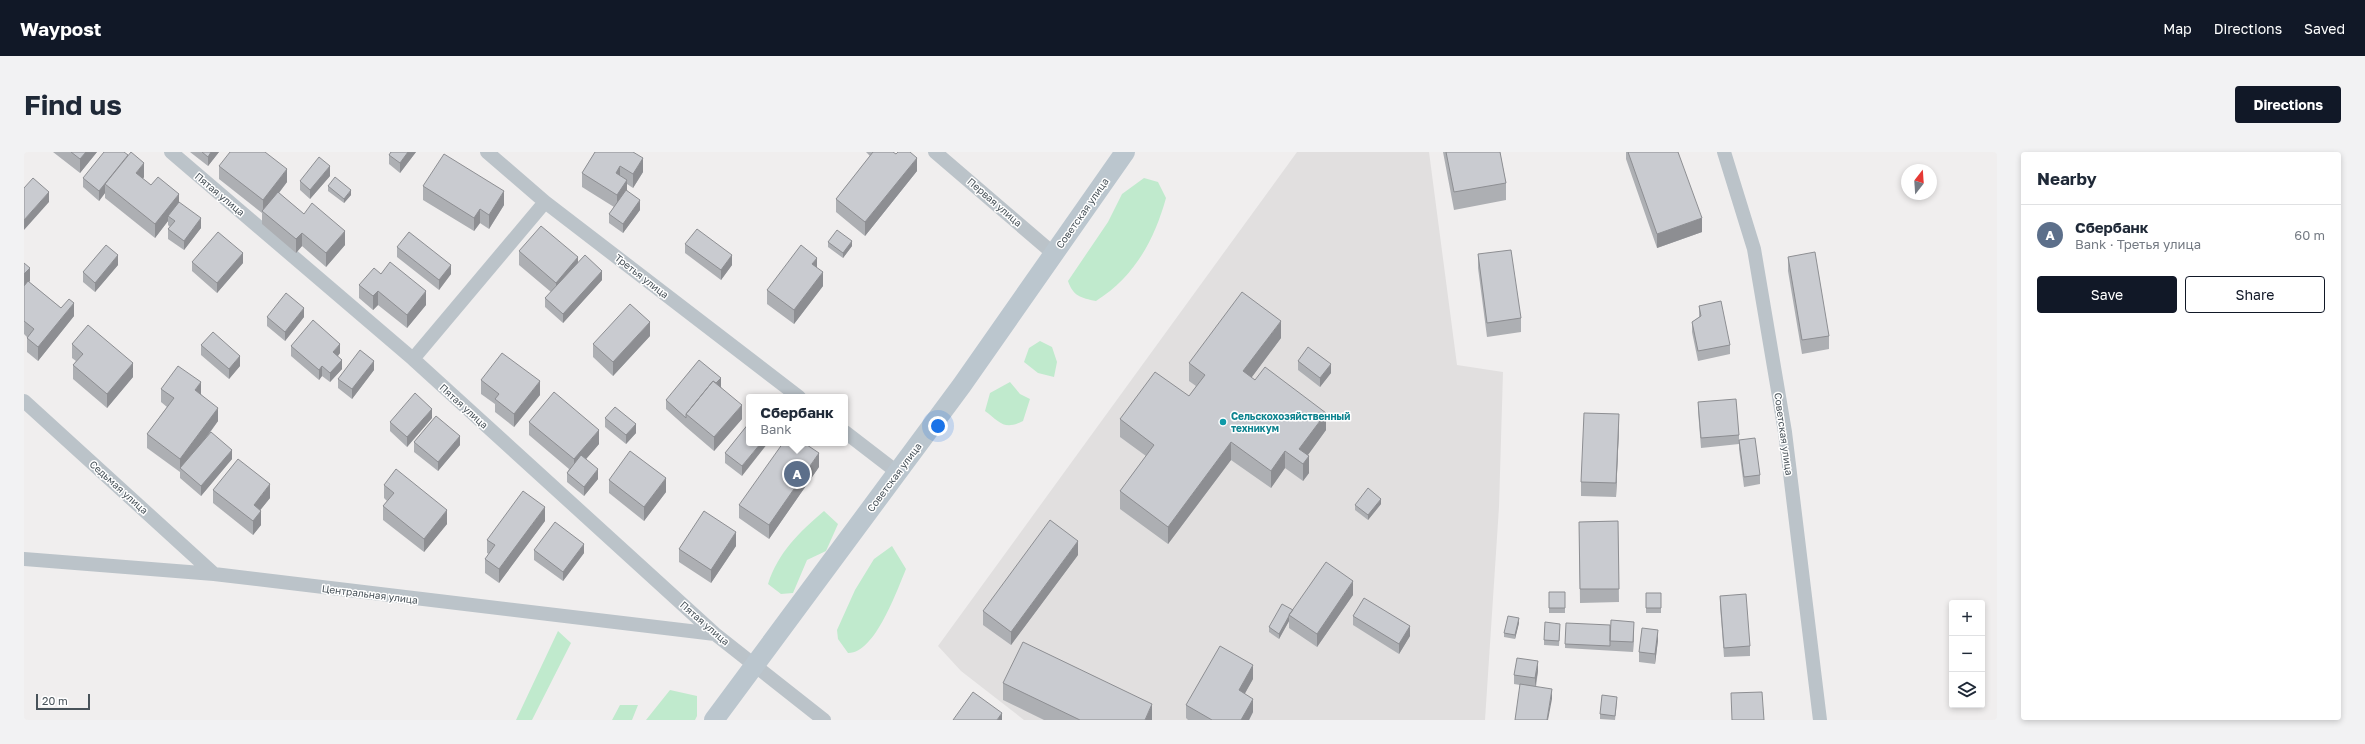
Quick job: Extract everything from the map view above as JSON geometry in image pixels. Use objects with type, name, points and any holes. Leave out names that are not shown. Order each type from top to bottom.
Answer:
[{"type":"main road","name":"Советская улица","points":[[714,720],[897,472],[1054,254],[1124,152]]},
{"type":"street","name":"Пятая улица","points":[[171,152],[413,359],[715,634],[824,720]]},
{"type":"street","name":"Третья улица","points":[[487,152],[545,202],[795,394]]},
{"type":"street","name":"Первая улица","points":[[935,152],[1054,254]]},
{"type":"street","name":"Советская улица","points":[[1724,152],[1754,249],[1785,432],[1820,720]]},
{"type":"street","points":[[413,359],[545,202]]},
{"type":"street","name":"Седьмая улица","points":[[24,401],[214,574]]},
{"type":"street","points":[[848,434],[897,472]]},
{"type":"street","name":"Центральная улица","points":[[24,560],[214,574],[715,634]]},
{"type":"shaded area","points":[[1297,152],[1429,152],[1457,365],[1503,372],[1499,507],[1485,720],[1024,720],[961,671],[938,646]]},
{"type":"green space","points":[[1144,178],[1158,182],[1166,198],[1149,243],[1132,269],[1121,281],[1096,301],[1078,296],[1072,290],[1068,281],[1108,222],[1122,194]]},
{"type":"green space","points":[[1040,341],[1052,347],[1057,362],[1054,377],[1038,373],[1024,362],[1029,348]]},
{"type":"green space","points":[[1010,382],[1020,394],[1030,399],[1023,421],[1017,424],[1007,425],[1002,424],[985,411],[990,393]]},
{"type":"green space","points":[[824,511],[838,524],[826,551],[807,560],[793,593],[781,594],[768,584],[777,562],[798,535]]},
{"type":"green space","points":[[892,546],[906,569],[897,591],[876,632],[858,651],[848,653],[838,639],[837,630],[855,590],[874,559]]},
{"type":"green space","points":[[558,631],[571,643],[532,720],[516,720]]},
{"type":"green space","points":[[670,690],[697,696],[697,716],[695,720],[646,720]]},
{"type":"green space","points":[[620,705],[638,705],[632,720],[612,720]]},
{"type":"building","points":[[71,152],[86,152],[80,159]]},
{"type":"building","points":[[104,152],[124,152],[128,155],[99,191],[83,178]]},
{"type":"building","points":[[131,152],[144,163],[136,173],[151,185],[158,177],[179,194],[155,224],[105,184]]},
{"type":"building","points":[[202,152],[211,152],[208,157]]},
{"type":"building","points":[[230,152],[265,152],[287,169],[263,200],[219,166]]},
{"type":"building","points":[[391,152],[408,152],[400,163],[389,155]]},
{"type":"building","points":[[595,152],[633,152],[643,158],[633,174],[620,166],[616,173],[627,180],[617,195],[582,173]]},
{"type":"building","points":[[873,152],[893,152],[896,154],[898,152],[910,152],[917,158],[865,222],[836,199]]},
{"type":"building","points":[[1446,152],[1500,152],[1506,183],[1454,192]]},
{"type":"building","points":[[1628,152],[1678,152],[1702,218],[1657,234]]},
{"type":"building","points":[[444,154],[504,191],[489,215],[480,209],[474,218],[423,186]]},
{"type":"building","points":[[319,157],[330,166],[310,190],[300,181]]},
{"type":"building","points":[[335,177],[351,190],[344,199],[328,186]]},
{"type":"building","points":[[33,178],[49,192],[24,220],[24,188]]},
{"type":"building","points":[[626,190],[640,200],[623,224],[609,214]]},
{"type":"building","points":[[278,192],[304,214],[312,203],[345,231],[326,253],[302,233],[296,239],[262,211]]},
{"type":"building","points":[[179,202],[201,218],[184,241],[168,229],[175,221],[168,216]]},
{"type":"building","points":[[541,226],[578,257],[556,283],[519,251]]},
{"type":"building","points":[[697,229],[732,255],[721,270],[685,244]]},
{"type":"building","points":[[837,230],[852,241],[843,253],[828,242]]},
{"type":"building","points":[[218,232],[243,253],[217,283],[192,262]]},
{"type":"building","points":[[409,232],[451,265],[439,280],[397,247]]},
{"type":"building","points":[[106,245],[118,255],[95,283],[83,272]]},
{"type":"building","points":[[801,245],[817,258],[812,264],[823,272],[794,310],[767,290]]},
{"type":"building","points":[[1511,250],[1521,318],[1487,323],[1478,254]]},
{"type":"building","points":[[1815,252],[1829,336],[1802,340],[1788,257]]},
{"type":"building","points":[[585,255],[602,271],[563,314],[545,298]]},
{"type":"building","points":[[390,262],[426,291],[407,315],[378,291],[373,296],[359,285],[374,268],[381,274]]},
{"type":"building","points":[[24,263],[30,268],[24,274]]},
{"type":"building","points":[[28,281],[61,308],[69,299],[74,303],[38,347],[27,338],[34,329],[24,321],[24,286]]},
{"type":"building","name":"Сельскохозяйственный техникум","points":[[1242,292],[1281,321],[1243,371],[1255,380],[1265,367],[1326,413],[1299,449],[1309,456],[1303,464],[1285,451],[1271,471],[1231,442],[1168,527],[1120,491],[1154,445],[1120,419],[1155,372],[1189,396],[1205,375],[1189,363]]},
{"type":"building","points":[[286,293],[304,308],[285,332],[267,317]]},
{"type":"building","points":[[1721,301],[1730,345],[1698,351],[1692,322],[1701,316],[1699,306]]},
{"type":"building","points":[[630,304],[650,322],[613,362],[593,344]]},
{"type":"building","points":[[313,320],[340,344],[333,352],[342,360],[330,373],[322,366],[319,370],[291,346]]},
{"type":"building","points":[[88,325],[133,363],[107,394],[73,365],[83,354],[72,344]]},
{"type":"building","points":[[213,332],[240,356],[229,369],[201,345]]},
{"type":"building","points":[[1308,347],[1331,364],[1320,378],[1298,361]]},
{"type":"building","points":[[360,350],[374,361],[352,389],[338,379]]},
{"type":"building","points":[[502,353],[540,381],[514,414],[495,399],[499,394],[481,380]]},
{"type":"building","points":[[699,360],[721,378],[716,383],[713,381],[686,414],[686,418],[666,400]]},
{"type":"building","points":[[178,366],[201,382],[195,390],[218,408],[180,459],[147,434],[174,398],[161,389]]},
{"type":"building","points":[[713,381],[742,405],[714,437],[686,414]]},
{"type":"building","points":[[554,392],[599,430],[574,459],[529,422]]},
{"type":"building","points":[[415,393],[432,409],[407,437],[390,422]]},
{"type":"building","points":[[1736,399],[1739,435],[1701,438],[1698,402]]},
{"type":"building","points":[[615,407],[636,424],[626,435],[605,418]]},
{"type":"building","points":[[1584,413],[1619,414],[1616,483],[1581,482]]},
{"type":"building","points":[[436,416],[460,436],[438,462],[414,442]]},
{"type":"building","points":[[746,427],[746,446],[759,446],[742,466],[725,453]]},
{"type":"building","points":[[211,432],[232,450],[201,486],[180,468]]},
{"type":"building","points":[[1755,438],[1760,475],[1744,477],[1739,440]]},
{"type":"building","points":[[781,446],[808,446],[819,453],[769,525],[739,505]]},
{"type":"building","points":[[630,451],[666,478],[644,507],[609,480]]},
{"type":"building","points":[[581,455],[598,469],[584,487],[567,473]]},
{"type":"building","points":[[238,459],[270,484],[254,505],[261,511],[253,521],[213,490]]},
{"type":"building","points":[[396,469],[447,510],[424,539],[383,506],[394,493],[384,485]]},
{"type":"building","points":[[1368,488],[1381,499],[1368,515],[1355,505]]},
{"type":"building","points":[[523,491],[545,507],[499,569],[485,559],[495,545],[487,540]]},
{"type":"building","points":[[704,511],[736,532],[711,570],[679,549]]},
{"type":"building","points":[[1050,520],[1078,541],[1011,632],[983,611]]},
{"type":"building","points":[[1618,521],[1619,589],[1580,589],[1579,522]]},
{"type":"building","points":[[555,522],[584,544],[563,572],[534,550]]},
{"type":"building","points":[[1326,562],[1353,581],[1317,634],[1289,615]]},
{"type":"building","points":[[1549,592],[1565,592],[1565,608],[1549,608]]},
{"type":"building","points":[[1646,593],[1661,593],[1661,608],[1646,608]]},
{"type":"building","points":[[1746,594],[1750,646],[1724,648],[1720,596]]},
{"type":"building","points":[[1364,598],[1410,626],[1399,644],[1353,616]]},
{"type":"building","points":[[1282,604],[1293,610],[1279,634],[1269,627]]},
{"type":"building","points":[[1508,616],[1519,618],[1515,635],[1504,633]]},
{"type":"building","points":[[1611,620],[1634,622],[1633,642],[1610,641]]},
{"type":"building","points":[[1545,622],[1560,624],[1559,641],[1544,640]]},
{"type":"building","points":[[1566,623],[1610,625],[1610,646],[1565,644]]},
{"type":"building","points":[[1642,628],[1658,630],[1655,654],[1639,652]]},
{"type":"building","points":[[1023,642],[1152,704],[1145,720],[1080,720],[1003,683]]},
{"type":"building","points":[[1220,646],[1253,665],[1239,690],[1253,699],[1241,720],[1212,720],[1186,705]]},
{"type":"building","points":[[1517,658],[1538,661],[1535,678],[1514,675]]},
{"type":"building","points":[[1520,684],[1552,689],[1547,720],[1515,720]]},
{"type":"building","points":[[973,692],[1002,713],[997,720],[953,720]]},
{"type":"building","points":[[1762,692],[1764,720],[1732,720],[1731,693]]},
{"type":"building","points":[[1602,695],[1617,697],[1615,716],[1600,714]]},
{"type":"place","name":"Сельскохозяйственный техникум","points":[[1223,422]]},
{"type":"place","name":"Сбербанк","points":[[797,474]]}]
